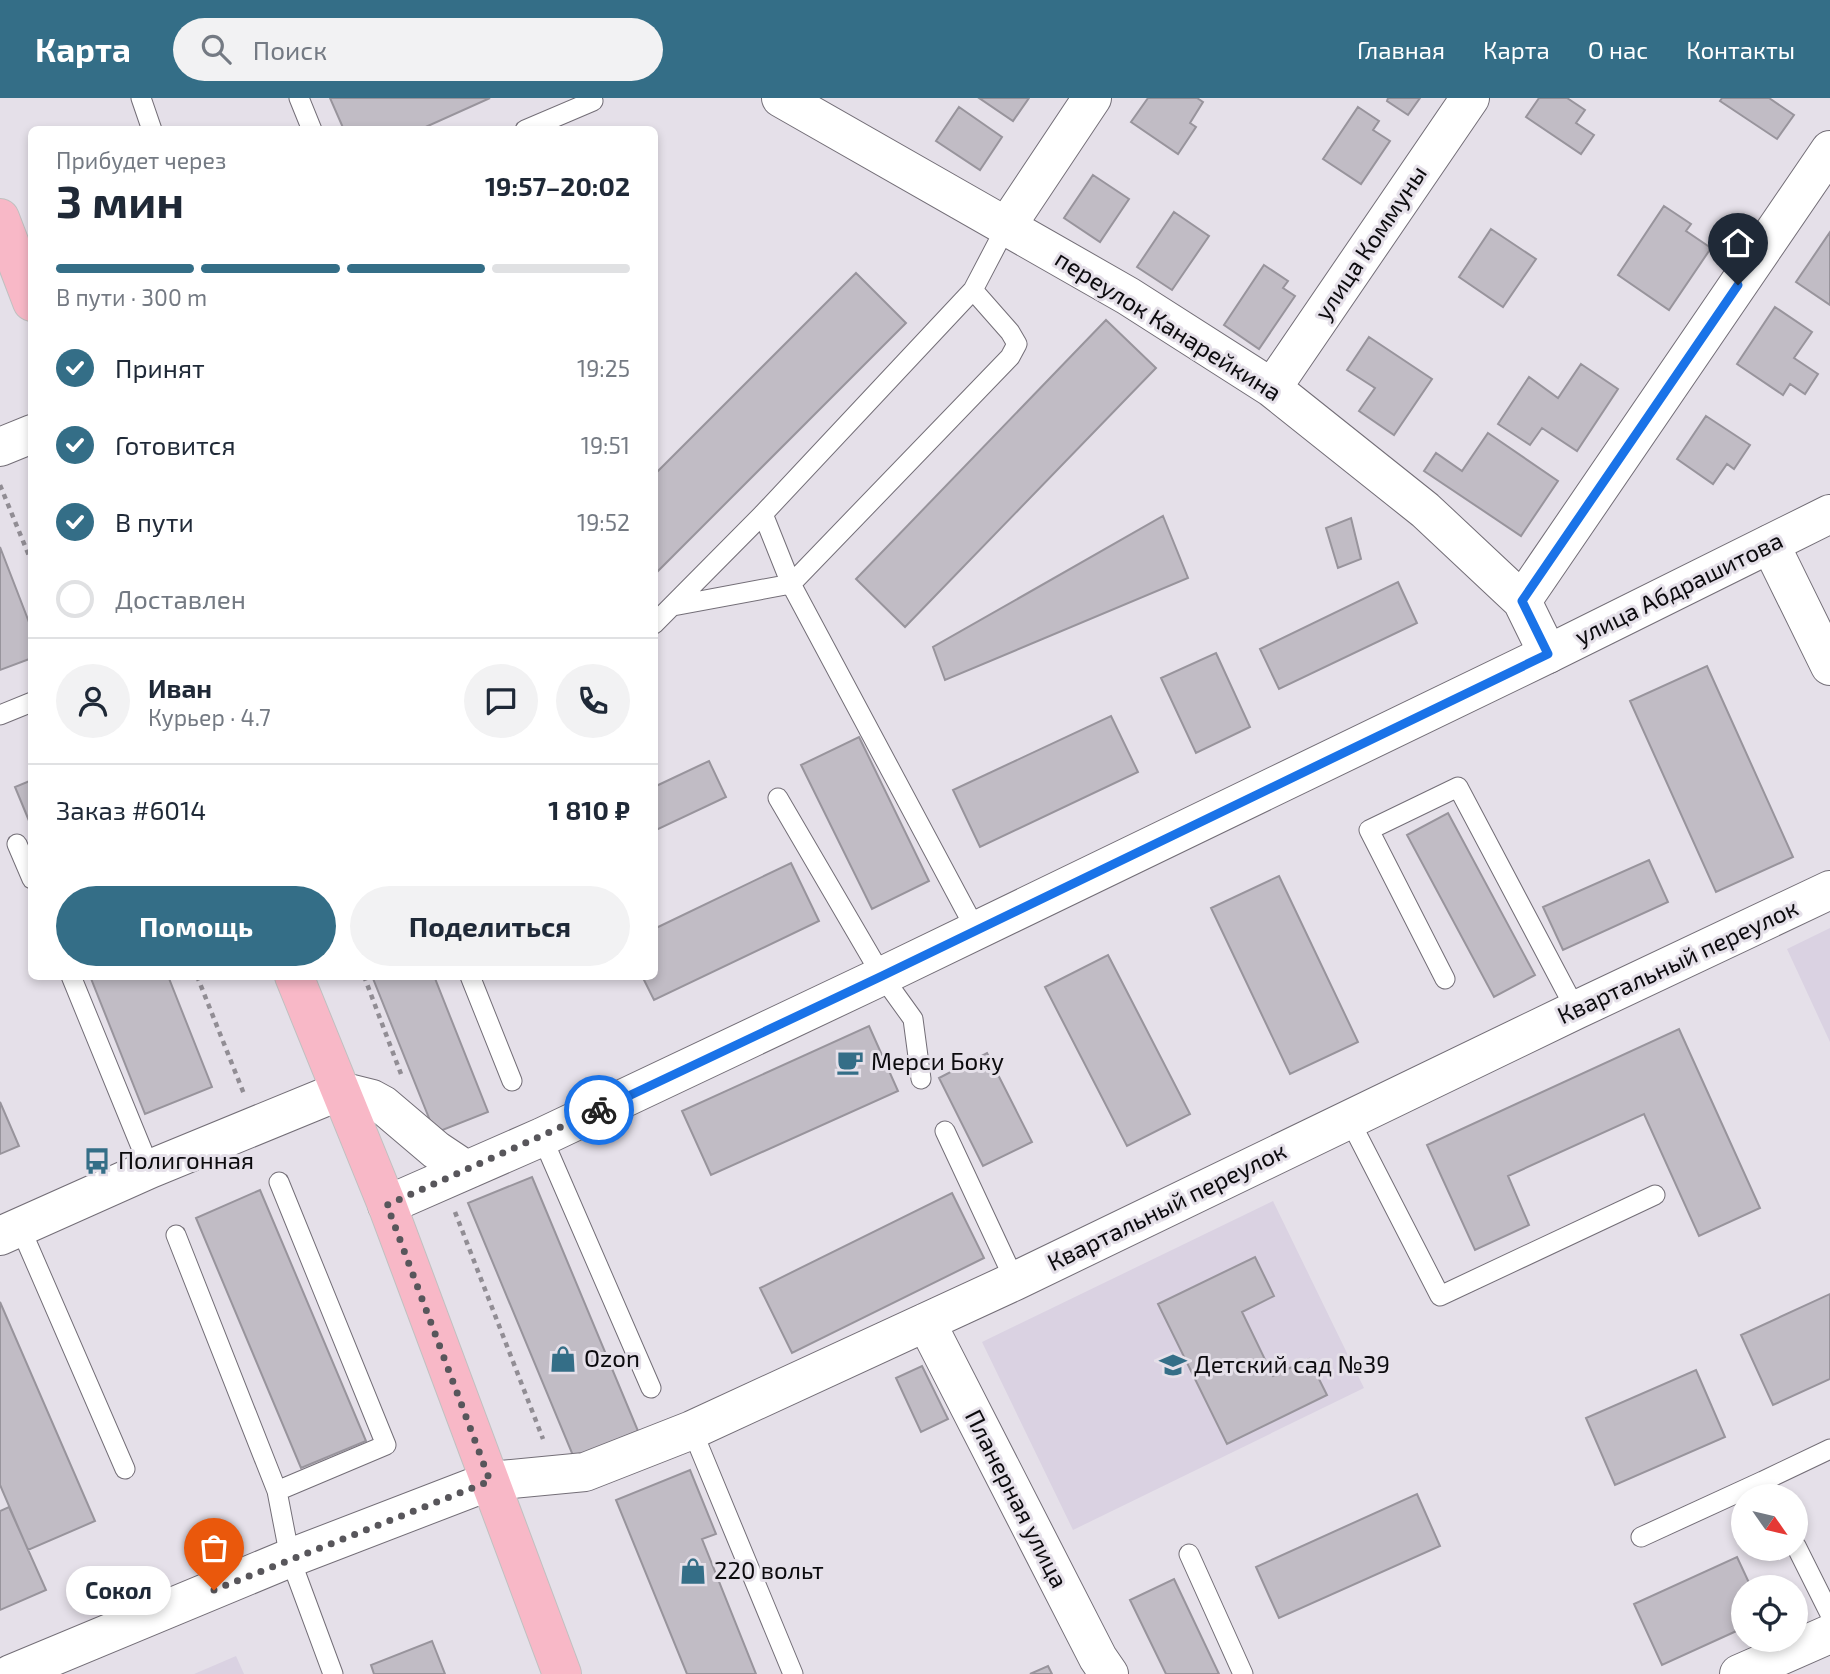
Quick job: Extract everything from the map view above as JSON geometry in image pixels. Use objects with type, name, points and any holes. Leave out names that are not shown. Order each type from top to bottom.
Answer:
[{"type":"main road","points":[[0,218],[28,292]]},
{"type":"main road","points":[[296,980],[387,1205],[562,1674]]},
{"type":"street","name":"переулок Канарейкина","points":[[780,98],[1128,296],[1272,388],[1425,510],[1522,601]]},
{"type":"street","points":[[1006,227],[1092,98]]},
{"type":"street","name":"улица Коммуны","points":[[1272,388],[1470,98]]},
{"type":"street","points":[[1548,654],[1522,601],[1830,150]]},
{"type":"street","points":[[0,447],[28,436]]},
{"type":"street","name":"улица Абдрашитова","points":[[387,1205],[542,1137],[882,976],[1548,654],[1830,513]]},
{"type":"street","points":[[1769,544],[1830,666]]},
{"type":"street","name":"Квартальный переулок","points":[[11,1674],[290,1558],[490,1481],[585,1472],[692,1430],[1015,1281],[1830,890]]},
{"type":"street","points":[[10,1231],[150,1169],[340,1091],[372,1099],[383,1105],[436,1150],[454,1175]]},
{"type":"street","name":"Планерная улица","points":[[926,1322],[1091,1646],[1109,1674]]},
{"type":"street","points":[[1740,1674],[1830,1634]]},
{"type":"lane","points":[[141,98],[151,126]]},
{"type":"lane","points":[[299,98],[310,126]]},
{"type":"lane","points":[[534,126],[593,101]]},
{"type":"lane","points":[[658,620],[763,514],[974,290],[1006,227]]},
{"type":"lane","points":[[673,606],[791,584],[1010,357],[1017,344],[974,290]]},
{"type":"lane","points":[[763,514],[791,584],[975,930]]},
{"type":"lane","points":[[0,715],[28,704]]},
{"type":"lane","points":[[1445,979],[1368,830],[1458,787],[1576,1010]]},
{"type":"lane","points":[[778,798],[882,976],[913,1018],[921,1079]]},
{"type":"lane","points":[[17,844],[28,870]]},
{"type":"lane","points":[[73,980],[150,1169]]},
{"type":"lane","points":[[472,980],[512,1081]]},
{"type":"lane","points":[[1349,1119],[1440,1296],[1655,1195]]},
{"type":"lane","points":[[945,1131],[1015,1281]]},
{"type":"lane","points":[[542,1137],[651,1388]]},
{"type":"lane","points":[[277,1491],[386,1445],[279,1182]]},
{"type":"lane","points":[[10,1231],[125,1469]]},
{"type":"lane","points":[[176,1235],[277,1491],[290,1558],[333,1674]]},
{"type":"lane","points":[[692,1430],[793,1674]]},
{"type":"lane","points":[[1775,1484],[1830,1450]]},
{"type":"lane","points":[[1641,1537],[1731,1503]]},
{"type":"lane","points":[[1189,1555],[1244,1674]]},
{"type":"lane","points":[[1803,1561],[1830,1615]]},
{"type":"path","points":[[0,485],[28,553]]},
{"type":"path","points":[[199,980],[256,1125]]},
{"type":"path","points":[[366,980],[403,1079]]},
{"type":"path","points":[[454,1175],[556,1475]]},
{"type":"shaded area","points":[[1830,928],[1830,1042],[1787,949]]},
{"type":"shaded area","name":"Детский сад №39","points":[[1273,1201],[1364,1388],[1073,1530],[982,1342]]},
{"type":"shaded area","points":[[236,1656],[244,1674],[194,1674]]},
{"type":"building","points":[[330,98],[490,98],[428,126],[342,126]]},
{"type":"building","points":[[979,98],[1029,98],[1013,121]]},
{"type":"building","points":[[1148,98],[1197,98],[1203,102],[1190,123],[1196,127],[1178,154],[1131,122]]},
{"type":"building","points":[[1388,98],[1420,98],[1408,115],[1387,101]]},
{"type":"building","points":[[1539,98],[1567,98],[1585,110],[1576,123],[1594,135],[1581,154],[1526,117]]},
{"type":"building","points":[[1722,98],[1769,98],[1794,115],[1777,139],[1720,101]]},
{"type":"building","points":[[959,107],[1002,137],[980,170],[936,141]]},
{"type":"building","points":[[1358,107],[1379,121],[1373,130],[1390,141],[1361,184],[1323,159]]},
{"type":"building","points":[[1093,175],[1129,199],[1100,242],[1064,218]]},
{"type":"building","points":[[1664,206],[1691,224],[1686,231],[1711,248],[1669,310],[1618,275]]},
{"type":"building","points":[[1174,212],[1209,236],[1172,290],[1137,267]]},
{"type":"building","points":[[1491,229],[1536,259],[1503,307],[1459,277]]},
{"type":"building","points":[[1830,232],[1830,305],[1796,282]]},
{"type":"building","points":[[1264,265],[1288,281],[1283,288],[1295,296],[1259,349],[1224,325]]},
{"type":"building","points":[[856,273],[906,323],[658,571],[658,471]]},
{"type":"building","points":[[1775,307],[1812,332],[1794,358],[1818,374],[1805,394],[1790,384],[1783,395],[1737,364]]},
{"type":"building","points":[[1106,320],[1156,368],[905,627],[856,579]]},
{"type":"building","points":[[1369,337],[1432,379],[1394,435],[1359,411],[1375,388],[1347,370]]},
{"type":"building","points":[[1581,364],[1618,389],[1577,451],[1542,428],[1530,445],[1498,424],[1529,377],[1558,398]]},
{"type":"building","points":[[1706,416],[1750,445],[1734,469],[1727,464],[1713,484],[1677,459]]},
{"type":"building","points":[[1488,433],[1558,481],[1521,536],[1424,471],[1436,453],[1462,471]]},
{"type":"building","points":[[1163,516],[1188,578],[945,680],[933,647]]},
{"type":"building","points":[[1351,518],[1361,559],[1338,568],[1326,528]]},
{"type":"building","points":[[0,547],[28,620],[28,660],[0,670]]},
{"type":"building","points":[[1398,582],[1417,623],[1279,689],[1260,649]]},
{"type":"building","points":[[1216,653],[1250,727],[1196,753],[1161,678]]},
{"type":"building","points":[[1707,666],[1793,857],[1716,892],[1630,701]]},
{"type":"building","points":[[1111,716],[1138,772],[980,847],[953,790]]},
{"type":"building","points":[[859,737],[929,881],[872,909],[801,765]]},
{"type":"building","points":[[709,761],[726,797],[658,829],[658,785]]},
{"type":"building","points":[[28,782],[28,818],[15,787]]},
{"type":"building","points":[[1448,813],[1535,975],[1494,997],[1407,835]]},
{"type":"building","points":[[1649,860],[1668,902],[1563,950],[1543,907]]},
{"type":"building","points":[[791,863],[819,921],[654,1000],[644,980],[658,980],[658,927]]},
{"type":"building","points":[[1279,876],[1358,1042],[1290,1074],[1211,908]]},
{"type":"building","points":[[1108,955],[1190,1114],[1127,1146],[1045,987]]},
{"type":"building","points":[[92,980],[170,980],[212,1087],[145,1114]]},
{"type":"building","points":[[374,980],[436,980],[488,1112],[435,1133]]},
{"type":"building","points":[[869,1026],[898,1091],[711,1175],[682,1111]]},
{"type":"building","points":[[1679,1029],[1760,1208],[1699,1236],[1644,1114],[1508,1176],[1529,1225],[1475,1250],[1427,1145]]},
{"type":"building","points":[[987,1053],[1032,1142],[983,1166],[939,1078]]},
{"type":"building","points":[[0,1102],[19,1146],[0,1154]]},
{"type":"building","points":[[532,1177],[638,1431],[574,1458],[468,1203]]},
{"type":"building","points":[[260,1190],[366,1441],[301,1468],[196,1218]]},
{"type":"building","points":[[952,1193],[984,1258],[792,1353],[760,1288]]},
{"type":"building","points":[[1255,1257],[1274,1296],[1242,1312],[1273,1376],[1309,1359],[1327,1395],[1227,1444],[1158,1304]]},
{"type":"building","points":[[1830,1294],[1830,1379],[1773,1405],[1741,1335]]},
{"type":"building","points":[[0,1302],[95,1521],[28,1550],[0,1485]]},
{"type":"building","points":[[922,1366],[948,1419],[921,1432],[896,1378]]},
{"type":"building","points":[[1696,1370],[1725,1437],[1615,1485],[1586,1418]]},
{"type":"building","points":[[690,1470],[716,1534],[702,1539],[756,1674],[687,1674],[616,1500]]},
{"type":"building","points":[[1417,1494],[1440,1546],[1279,1618],[1256,1567]]},
{"type":"building","points":[[9,1507],[46,1590],[0,1610],[0,1511]]},
{"type":"building","points":[[1731,1560],[1739,1561],[1745,1575],[1731,1575],[1731,1633],[1662,1665],[1634,1604]]},
{"type":"building","points":[[1174,1579],[1219,1674],[1166,1674],[1130,1600]]},
{"type":"building","points":[[432,1641],[445,1674],[374,1674],[371,1665]]},
{"type":"building","points":[[1048,1666],[1052,1674],[1030,1674]]},
{"type":"way so far","points":[[214,1590],[490,1481],[387,1205],[599,1110]]},
{"type":"place","name":"Мерси Боку","points":[[850,1062]]},
{"type":"place","name":"Полигонная","points":[[97,1161]]},
{"type":"place","name":"Ozon","points":[[563,1359]]},
{"type":"place","name":"Детский сад №39","points":[[1173,1365]]},
{"type":"place","name":"220 вольт","points":[[693,1571]]},
{"type":"place","name":"Сокол","points":[[214,1590]]},
{"type":"route","points":[[599,1110],[1548,654],[1522,601],[1738,285]]}]
